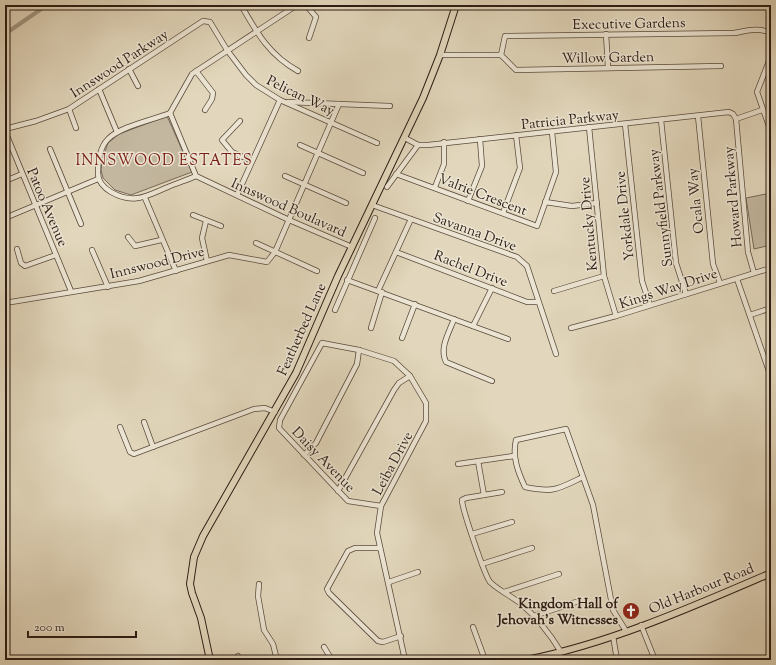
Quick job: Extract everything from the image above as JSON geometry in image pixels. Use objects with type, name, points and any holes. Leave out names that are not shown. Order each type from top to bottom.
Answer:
[{"type":"main road","name":"Featherbed Lane","points":[[210,660],[201,618],[190,584],[194,556],[208,527],[291,383],[352,247],[405,138],[440,55],[456,5]]},
{"type":"main road","name":"Old Harbour Road","points":[[526,660],[558,655],[613,636],[771,572]]},
{"type":"street","points":[[241,5],[269,50],[284,63],[298,71]]},
{"type":"street","points":[[170,114],[196,176],[145,198],[119,197],[108,190],[98,179],[98,165],[101,149],[108,139],[117,132],[170,114],[187,80],[196,71],[297,5]]},
{"type":"street","points":[[306,5],[316,17],[309,38]]},
{"type":"street","name":"Innswood Parkway","points":[[5,130],[69,109],[203,21],[210,22],[227,50]]},
{"type":"street","name":"Executive Gardens","points":[[502,55],[505,36],[734,34],[757,29],[771,32]]},
{"type":"street","points":[[606,34],[608,68]]},
{"type":"street","name":"Pelican Way","points":[[227,50],[246,75],[256,85],[280,100],[377,142]]},
{"type":"street","points":[[440,55],[502,55]]},
{"type":"street","name":"Willow Garden","points":[[502,55],[516,70],[720,66]]},
{"type":"street","points":[[771,56],[758,86],[758,100],[771,132]]},
{"type":"street","points":[[129,69],[138,86]]},
{"type":"street","points":[[196,71],[213,93],[212,99],[205,110]]},
{"type":"street","points":[[99,89],[117,132]]},
{"type":"street","points":[[237,195],[280,100]]},
{"type":"street","points":[[286,102],[390,106]]},
{"type":"street","points":[[275,252],[339,104]]},
{"type":"street","points":[[69,109],[76,128]]},
{"type":"street","points":[[736,118],[762,110]]},
{"type":"street","name":"Patricia Parkway","points":[[418,145],[552,132],[729,112],[736,118]]},
{"type":"street","name":"Ocala Way","points":[[698,116],[713,264],[720,283]]},
{"type":"street","name":"Howard Parkway","points":[[736,118],[748,252],[754,273]]},
{"type":"street","name":"Sunnyfield Parkway","points":[[661,120],[676,263],[686,294]]},
{"type":"street","points":[[240,121],[222,140],[232,152],[252,161]]},
{"type":"street","name":"Yorkdale Drive","points":[[625,124],[642,281],[650,305]]},
{"type":"street","name":"Kentucky Drive","points":[[589,127],[604,276],[616,316]]},
{"type":"street","name":"Patoo Avenue","points":[[5,130],[71,291]]},
{"type":"street","name":"Valrie Crescent","points":[[396,174],[435,187],[468,201],[537,226],[556,172],[552,132]]},
{"type":"street","points":[[503,213],[520,168],[516,135]]},
{"type":"street","points":[[387,187],[418,145],[405,138]]},
{"type":"street","points":[[468,201],[482,166],[480,139]]},
{"type":"street","points":[[435,187],[444,164],[444,142]]},
{"type":"street","points":[[300,145],[363,173]]},
{"type":"street","points":[[50,149],[81,224]]},
{"type":"street","points":[[5,181],[22,174]]},
{"type":"street","name":"Innswood Boulavard","points":[[196,176],[289,220],[352,247]]},
{"type":"street","points":[[285,176],[346,203]]},
{"type":"street","points":[[5,218],[98,179]]},
{"type":"street","points":[[145,198],[176,271]]},
{"type":"street","points":[[545,202],[572,206],[597,204]]},
{"type":"street","name":"Savanna Drive","points":[[372,205],[517,257],[523,261],[527,266],[556,354]]},
{"type":"street","points":[[193,215],[221,226]]},
{"type":"street","points":[[335,310],[375,218]]},
{"type":"street","points":[[371,328],[380,291],[411,218]]},
{"type":"street","points":[[206,221],[202,238],[207,261]]},
{"type":"street","points":[[128,237],[135,246],[162,240]]},
{"type":"street","points":[[256,243],[317,271]]},
{"type":"street","points":[[17,249],[21,263],[25,266],[56,255]]},
{"type":"street","points":[[92,250],[108,286]]},
{"type":"street","name":"Innswood Drive","points":[[5,302],[139,281],[207,261],[236,255],[267,262],[275,252]]},
{"type":"street","name":"Rachel Drive","points":[[396,252],[527,302],[538,302]]},
{"type":"street","name":"Kings Way Drive","points":[[571,328],[616,316],[771,268]]},
{"type":"street","points":[[554,291],[604,276]]},
{"type":"street","points":[[737,279],[771,377]]},
{"type":"street","points":[[347,280],[508,339]]},
{"type":"street","points":[[473,326],[492,288]]},
{"type":"street","points":[[402,338],[415,304]]},
{"type":"street","points":[[750,315],[771,308]]},
{"type":"street","points":[[454,319],[443,348],[443,356],[446,362],[492,382]]},
{"type":"street","name":"Leiba Drive","points":[[298,388],[322,343],[359,350],[394,361],[410,376],[426,403],[426,421],[381,506],[377,533],[401,636],[405,660]]},
{"type":"street","points":[[304,455],[316,443],[357,364],[359,350]]},
{"type":"street","points":[[338,492],[394,390],[400,383],[410,376]]},
{"type":"street","points":[[291,383],[298,388]]},
{"type":"street","name":"Daisy Avenue","points":[[298,388],[279,425],[282,431],[348,501],[381,506]]},
{"type":"street","points":[[120,427],[131,454],[134,454],[254,409],[265,408],[275,412]]},
{"type":"street","points":[[144,422],[153,447]]},
{"type":"street","points":[[584,477],[556,489],[545,491],[525,487],[514,456],[516,440],[566,429],[584,477],[593,506],[613,610],[626,631]]},
{"type":"street","points":[[458,464],[514,456]]},
{"type":"street","points":[[478,461],[484,495]]},
{"type":"street","points":[[502,492],[462,500],[482,564],[491,582],[534,616],[548,632],[558,655]]},
{"type":"street","points":[[472,534],[512,522]]},
{"type":"street","points":[[380,548],[355,548],[348,551],[327,589],[329,593],[378,641],[383,642],[401,636]]},
{"type":"street","points":[[482,564],[532,548]]},
{"type":"street","points":[[389,582],[418,572]]},
{"type":"street","points":[[504,592],[559,574]]},
{"type":"street","points":[[259,584],[258,596],[264,630],[273,644],[277,660]]},
{"type":"street","points":[[534,616],[576,602]]},
{"type":"street","points":[[641,625],[655,660]]},
{"type":"street","points":[[473,627],[485,660]]},
{"type":"street","points":[[613,636],[617,660]]},
{"type":"street","points":[[324,647],[332,660]]},
{"type":"shaded area","points":[[167,116],[192,172],[131,195],[115,190],[103,178],[101,170],[102,160],[108,143],[119,134]]},
{"type":"shaded area","points":[[771,193],[771,245],[754,249],[746,198]]},
{"type":"waterway","points":[[5,34],[47,5]]},
{"type":"place","name":"Kingdom Hall of Jehovah's Witnesses","points":[[631,611]]},
{"type":"district","name":"INNSWOOD ESTATES","points":[[164,160]]}]
